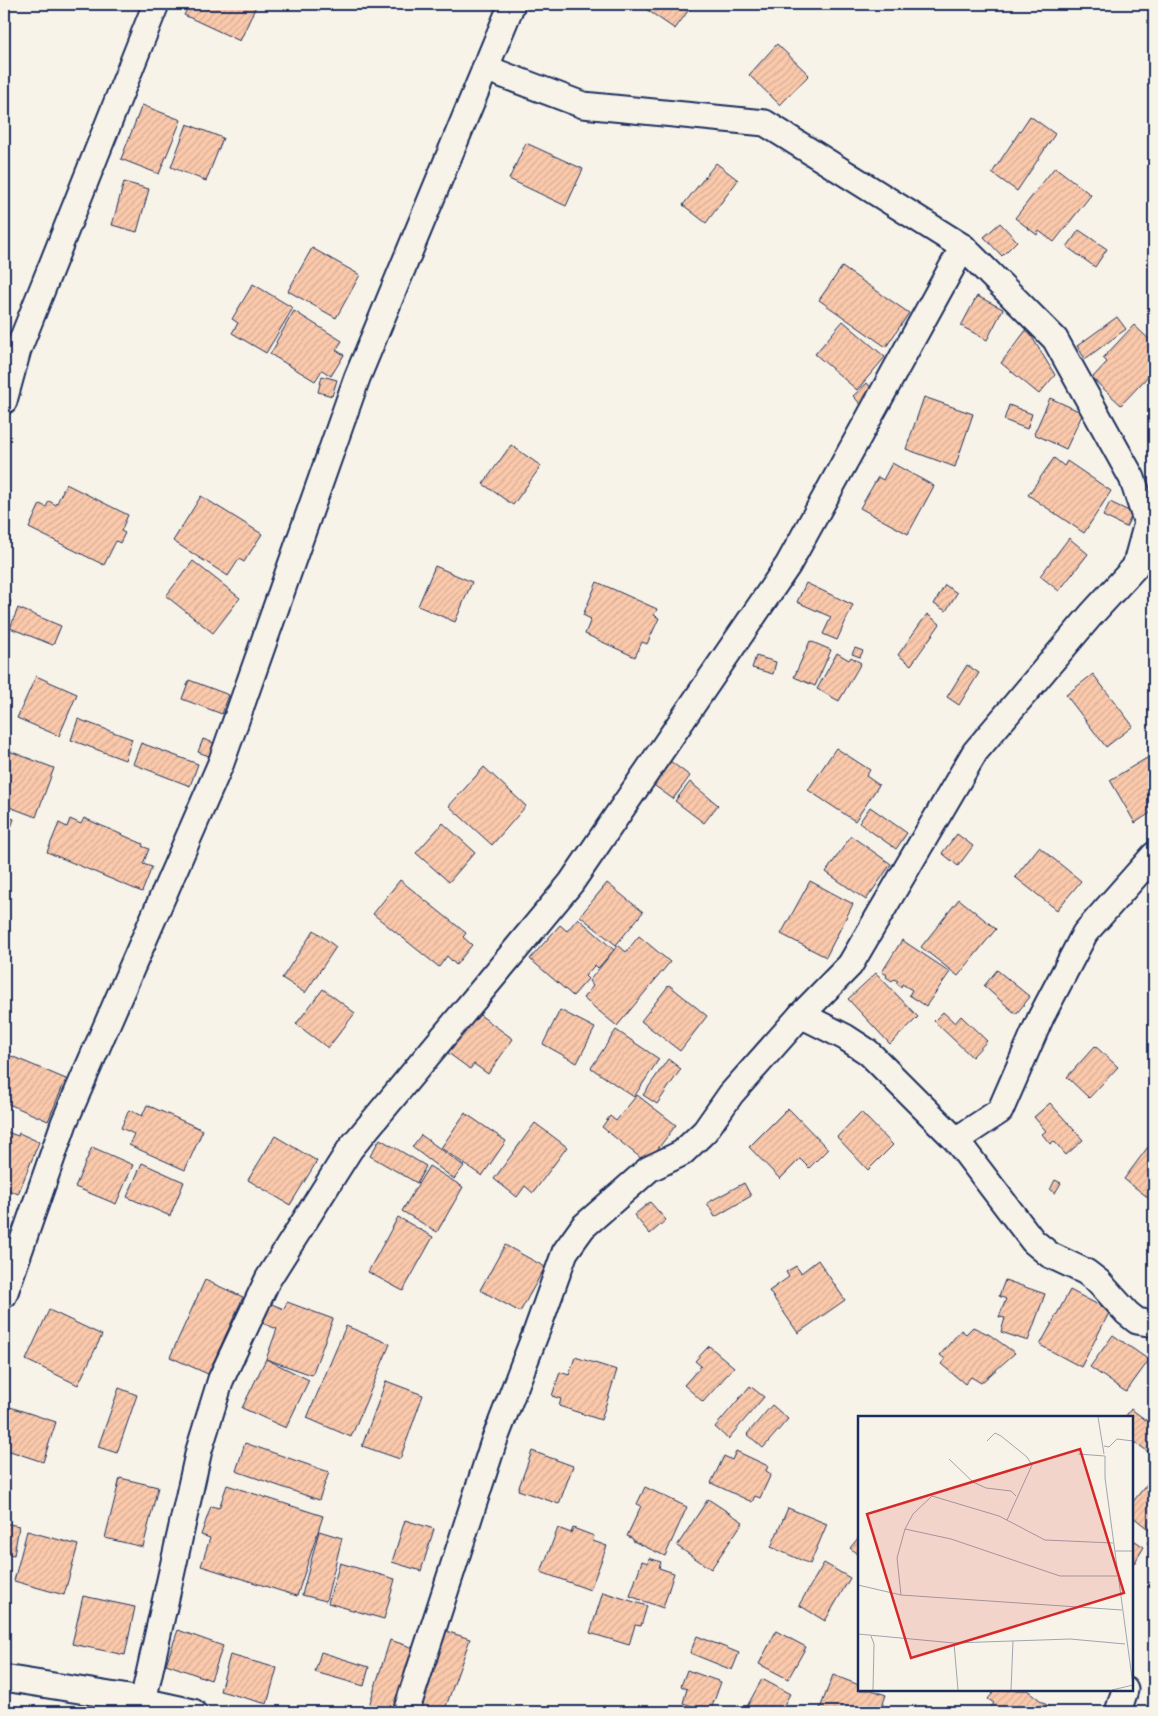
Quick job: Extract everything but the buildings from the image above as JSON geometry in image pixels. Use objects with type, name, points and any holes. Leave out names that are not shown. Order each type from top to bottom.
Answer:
[{"type":"street","points":[[4,401],[11,348],[156,4]]},
{"type":"street","points":[[4,1295],[64,1123],[221,763],[357,378],[512,4]]},
{"type":"street","points":[[406,1712],[493,1444],[565,1252],[583,1227],[649,1169],[682,1153],[705,1131],[731,1094],[801,1015],[850,965],[976,752],[1091,615],[1134,567],[1146,523],[1132,478],[1055,339],[963,247],[764,123],[583,104],[485,68]]},
{"type":"street","points":[[143,1701],[199,1450],[221,1379],[268,1279],[350,1149],[571,883],[788,565],[963,247]]},
{"type":"street","points":[[956,1140],[1000,1111],[1041,1016],[1085,933],[1154,855]]},
{"type":"street","points":[[801,1015],[845,1037],[868,1052],[956,1140],[1033,1241],[1050,1255],[1086,1272],[1099,1282],[1126,1312],[1137,1320],[1148,1323],[1154,1322]]},
{"type":"street","points":[[4,1678],[143,1701],[193,1712]]},
{"type":"street","points":[[1118,1712],[1126,1691]]}]
